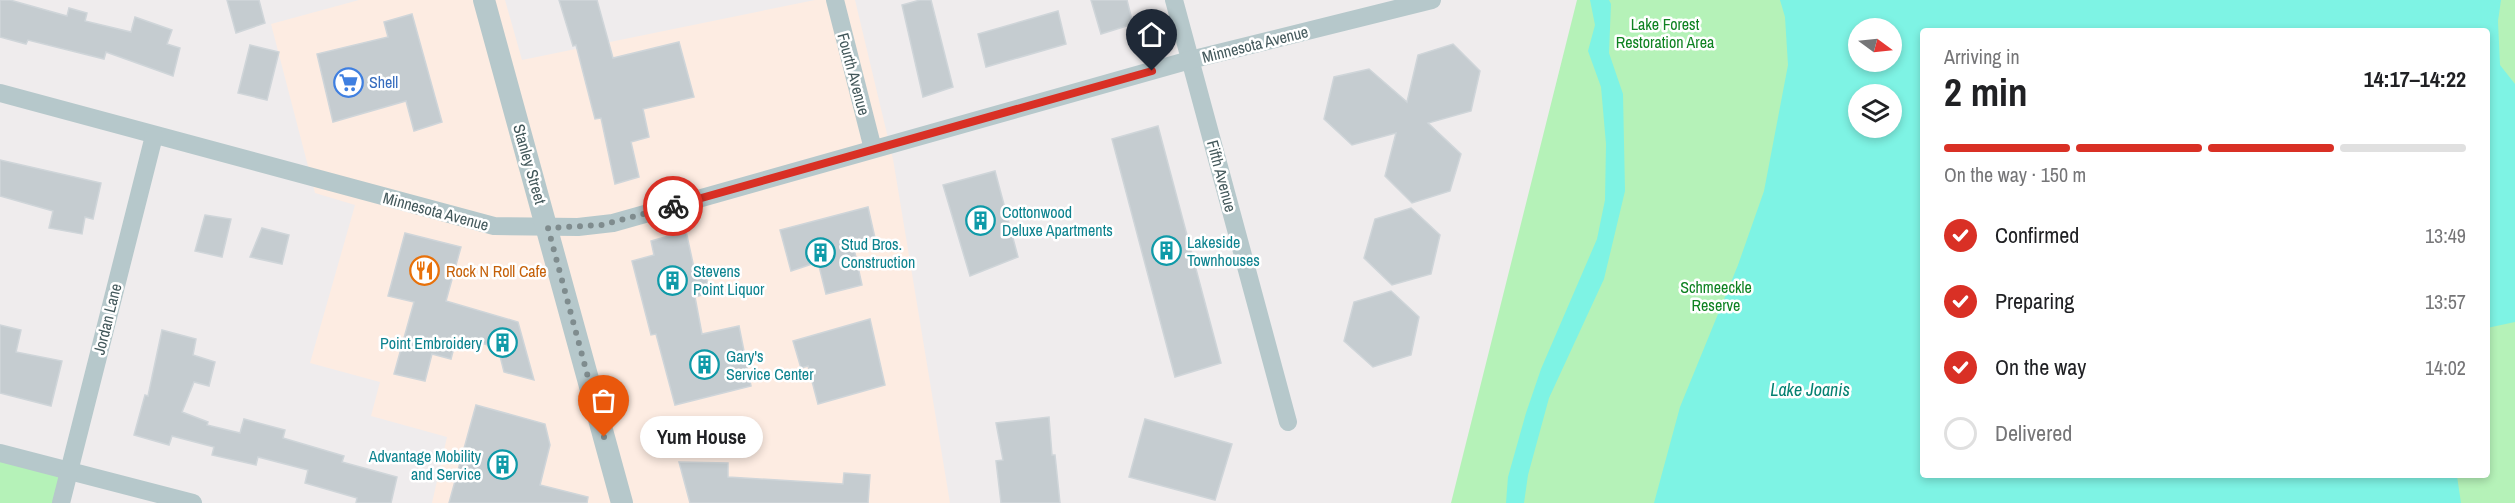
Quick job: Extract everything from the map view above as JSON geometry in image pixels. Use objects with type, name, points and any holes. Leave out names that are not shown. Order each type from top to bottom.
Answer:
[{"type":"street","name":"Stanley Street","points":[[484,0],[622,503]]},
{"type":"street","name":"Fourth Avenue","points":[[835,0],[873,149]]},
{"type":"street","name":"Fifth Avenue","points":[[1174,0],[1288,422]]},
{"type":"street","name":"Minnesota Avenue","points":[[0,93],[494,226],[548,228],[613,223],[1190,60],[1432,0]]},
{"type":"street","name":"Jordan Lane","points":[[61,503],[154,136]]},
{"type":"street","points":[[0,453],[193,503]]},
{"type":"shaded area","points":[[359,0],[505,0],[522,60],[815,0],[855,0],[893,159],[950,503],[432,503],[447,437],[371,416],[380,382],[310,363],[355,205],[315,193],[271,24]]},
{"type":"green space","name":"Schmeeckle Reserve","points":[[1577,0],[2515,0],[2515,503],[1451,503]]},
{"type":"green space","points":[[0,453],[68,472],[61,503],[0,503]]},
{"type":"water","points":[[1590,0],[1609,0],[1611,4],[1609,53],[1623,94],[1625,191],[1604,279],[1549,398],[1528,475],[1524,503],[1506,503],[1508,477],[1526,413],[1541,369],[1597,239],[1605,200],[1606,144],[1601,87],[1588,51],[1595,25]]},
{"type":"water","name":"Lake Joanis","points":[[1780,0],[2501,0],[2498,21],[2500,65],[2515,84],[2515,322],[2490,327],[2490,28],[1920,28],[1920,478],[2457,478],[2461,503],[1654,503],[1680,407],[1738,265],[1764,191],[1788,65],[1785,17]]},
{"type":"building","points":[[0,0],[10,0],[67,16],[69,8],[87,13],[85,21],[131,32],[135,17],[172,30],[167,44],[180,48],[173,76],[106,52],[104,59],[28,40],[26,44],[0,37]]},
{"type":"building","points":[[227,0],[259,0],[265,23],[236,33]]},
{"type":"building","points":[[559,0],[597,0],[613,58],[679,42],[694,97],[643,109],[649,137],[631,142],[639,177],[615,184],[601,118],[595,119],[576,45],[573,46]]},
{"type":"building","points":[[920,0],[931,0],[953,87],[923,97],[902,5]]},
{"type":"building","points":[[1091,0],[1127,0],[1133,24],[1101,34]]},
{"type":"building","points":[[1058,11],[1066,44],[986,67],[978,34]]},
{"type":"building","points":[[412,14],[442,122],[414,131],[406,101],[333,122],[317,54],[388,37],[384,22]]},
{"type":"building","points":[[1453,44],[1480,71],[1471,111],[1428,123],[1461,154],[1450,191],[1412,203],[1385,176],[1396,133],[1352,145],[1324,119],[1334,77],[1369,69],[1407,102],[1418,55]]},
{"type":"building","points":[[250,45],[279,52],[267,100],[238,93]]},
{"type":"building","name":"Lakeside Townhouses","points":[[1158,126],[1221,363],[1175,377],[1112,139]]},
{"type":"building","points":[[0,160],[101,183],[93,219],[85,217],[82,234],[49,228],[53,211],[0,196]]},
{"type":"building","name":"Cottonwood Deluxe Apartments","points":[[995,171],[1018,257],[970,276],[943,185]]},
{"type":"building","name":"Stud Bros. Construction","points":[[868,207],[875,238],[853,244],[862,285],[826,294],[818,262],[791,271],[780,230]]},
{"type":"building","points":[[1411,208],[1440,235],[1431,274],[1392,285],[1364,258],[1375,219]]},
{"type":"building","points":[[205,215],[231,219],[222,257],[195,251]]},
{"type":"building","points":[[262,228],[289,235],[282,264],[250,257]]},
{"type":"building","points":[[686,231],[694,268],[705,267],[709,293],[695,297],[702,334],[739,326],[751,386],[675,405],[656,334],[651,335],[632,261],[654,255],[651,241]]},
{"type":"building","points":[[405,233],[461,247],[446,301],[518,322],[534,380],[504,372],[498,348],[457,336],[451,359],[432,354],[425,381],[394,374],[414,302],[388,296]]},
{"type":"building","points":[[1391,291],[1419,317],[1411,355],[1373,367],[1344,341],[1354,302]]},
{"type":"building","points":[[870,319],[885,385],[818,404],[808,366],[801,368],[793,341]]},
{"type":"building","points":[[0,325],[21,330],[16,352],[62,361],[51,406],[0,393]]},
{"type":"building","points":[[162,330],[196,339],[193,355],[215,362],[209,386],[194,382],[182,412],[208,422],[207,425],[240,433],[244,419],[285,430],[283,438],[344,456],[342,462],[397,477],[391,503],[356,503],[357,498],[305,483],[308,470],[258,457],[256,465],[212,455],[214,447],[172,436],[169,445],[134,435],[145,395],[148,396]]},
{"type":"building","name":"Advantage Mobility and Service","points":[[476,405],[545,424],[550,445],[540,485],[588,497],[587,503],[449,503]]},
{"type":"building","points":[[1049,417],[1052,455],[1055,455],[1060,503],[1001,503],[996,461],[1003,460],[996,423]]},
{"type":"building","points":[[1145,419],[1232,444],[1215,500],[1129,477]]},
{"type":"building","points":[[679,462],[728,463],[728,477],[843,484],[844,473],[870,475],[868,503],[690,503]]},
{"type":"way so far","points":[[604,437],[548,228],[602,225],[673,206]]},
{"type":"place","name":"Shell","points":[[348,82]]},
{"type":"place","name":"Cottonwood Deluxe Apartments","points":[[981,221]]},
{"type":"place","name":"Lakeside Townhouses","points":[[1166,251]]},
{"type":"place","name":"Stud Bros. Construction","points":[[820,253]]},
{"type":"place","name":"Rock N Roll Cafe","points":[[425,271]]},
{"type":"place","name":"Stevens Point Liquor","points":[[672,280]]},
{"type":"place","name":"Point Embroidery","points":[[503,343]]},
{"type":"place","name":"Gary's Service Center","points":[[705,365]]},
{"type":"place","name":"Yum House","points":[[604,437]]},
{"type":"place","name":"Advantage Mobility and Service","points":[[502,465]]},
{"type":"route","points":[[673,206],[1152,71]]},
{"type":"park label","name":"Lake Forest Restoration Area","points":[[1665,33]]}]
